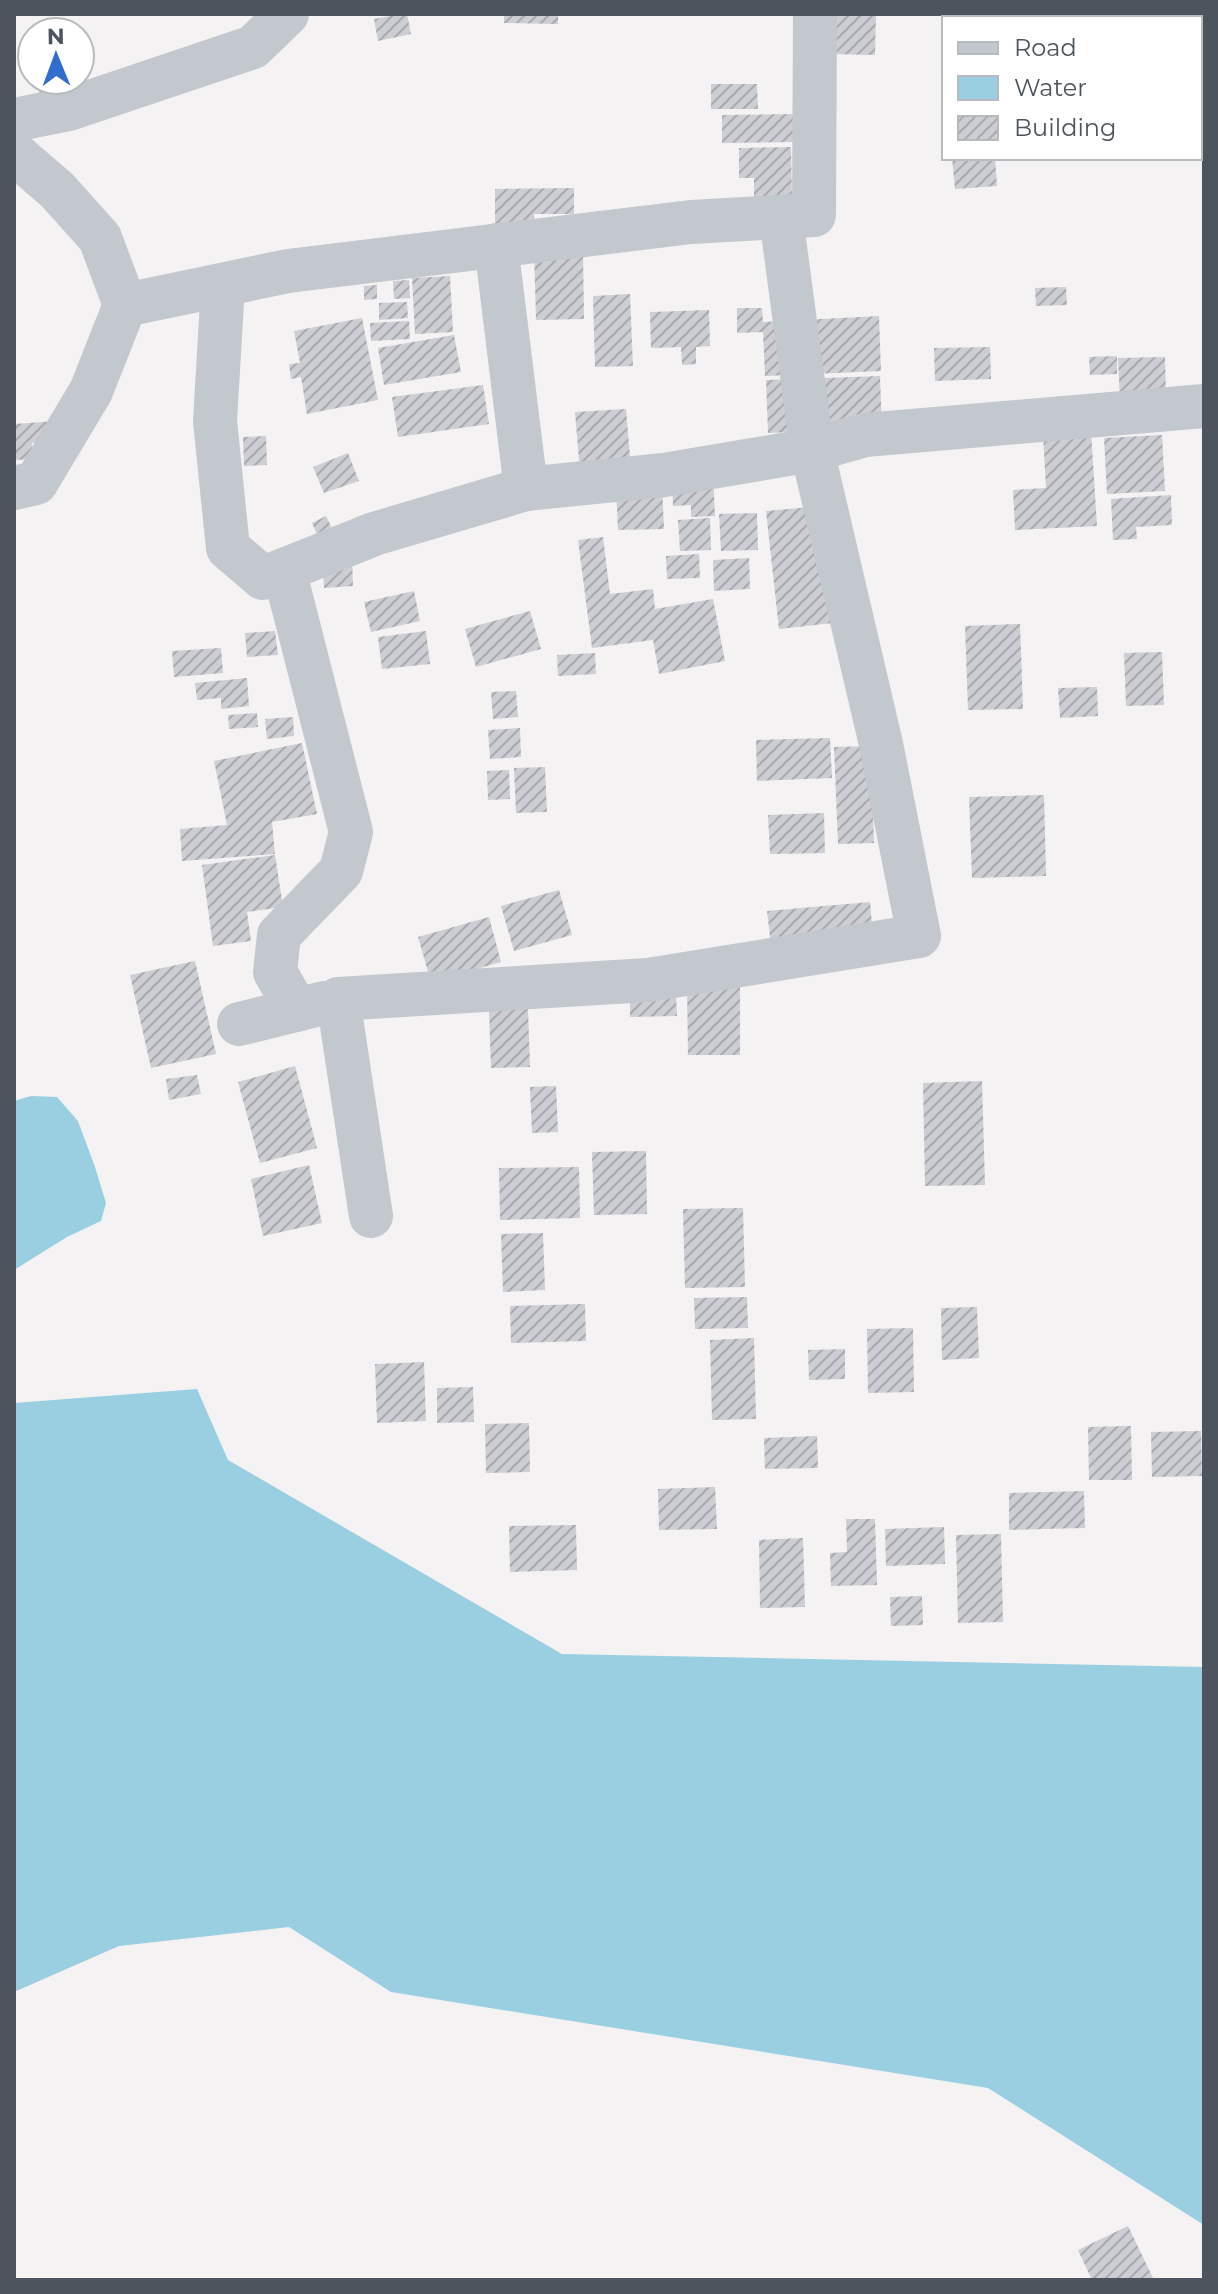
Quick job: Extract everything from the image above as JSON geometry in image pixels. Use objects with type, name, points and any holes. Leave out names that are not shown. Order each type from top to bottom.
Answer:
[{"type":"street","points":[[14,120],[69,109],[253,47],[287,14]]},
{"type":"street","points":[[125,305],[288,271],[691,222],[814,215],[815,14]]},
{"type":"street","points":[[14,153],[57,190],[100,238],[125,305],[91,391],[36,483],[14,488]]},
{"type":"street","points":[[239,1024],[317,1004],[648,980],[919,936],[881,744],[812,450],[781,217]]},
{"type":"street","points":[[496,245],[526,489]]},
{"type":"street","points":[[223,285],[215,421],[228,548],[263,578],[374,534],[526,489],[664,475],[812,450],[865,435],[1204,406]]},
{"type":"street","points":[[284,570],[351,832],[341,871],[279,935],[275,972],[317,1004],[371,1216]]},
{"type":"water","points":[[31,1096],[57,1097],[78,1121],[106,1203],[101,1221],[67,1237],[14,1270],[14,1101]]},
{"type":"water","points":[[197,1389],[228,1460],[562,1654],[1204,1667],[1204,2225],[988,2088],[391,1992],[289,1927],[119,1946],[14,1992],[14,1403]]},
{"type":"building","points":[[407,14],[411,34],[378,41],[374,19]]},
{"type":"building","points":[[504,14],[558,14],[558,24],[504,23]]},
{"type":"building","points":[[828,14],[876,14],[875,55],[827,54]]},
{"type":"building","points":[[711,84],[757,84],[758,109],[711,109]]},
{"type":"building","points":[[793,114],[793,142],[722,143],[722,115]]},
{"type":"building","points":[[791,147],[792,199],[754,200],[754,178],[739,178],[739,148]]},
{"type":"building","points":[[952,160],[995,160],[997,186],[955,189]]},
{"type":"building","points":[[574,188],[574,214],[534,214],[535,232],[495,233],[495,189]]},
{"type":"building","points":[[583,250],[584,319],[536,320],[534,251]]},
{"type":"building","points":[[450,276],[453,332],[415,334],[412,278]]},
{"type":"building","points":[[409,280],[410,298],[394,299],[393,281]]},
{"type":"building","points":[[377,285],[377,299],[364,300],[364,286]]},
{"type":"building","points":[[1066,287],[1067,305],[1036,306],[1035,288]]},
{"type":"building","points":[[630,294],[633,366],[595,367],[593,296]]},
{"type":"building","points":[[407,302],[408,318],[379,320],[379,303]]},
{"type":"building","points":[[737,308],[762,308],[763,322],[879,316],[881,371],[765,376],[763,332],[737,333]]},
{"type":"building","points":[[709,310],[710,346],[696,347],[696,364],[682,365],[681,347],[651,348],[650,312]]},
{"type":"building","points":[[362,318],[378,400],[307,414],[301,377],[291,379],[289,364],[300,363],[294,331]]},
{"type":"building","points":[[409,321],[410,339],[371,341],[370,323]]},
{"type":"building","points":[[454,335],[461,372],[384,385],[378,348]]},
{"type":"building","points":[[990,347],[991,379],[935,381],[934,348]]},
{"type":"building","points":[[1117,356],[1117,374],[1090,375],[1089,357]]},
{"type":"building","points":[[1165,357],[1166,399],[1120,400],[1118,358]]},
{"type":"building","points":[[880,376],[882,428],[768,433],[766,380]]},
{"type":"building","points":[[483,385],[489,424],[398,437],[392,397]]},
{"type":"building","points":[[626,409],[631,469],[580,472],[575,412]]},
{"type":"building","points":[[56,421],[58,440],[32,443],[33,459],[14,460],[14,424]]},
{"type":"building","points":[[1091,431],[1097,526],[1015,530],[1013,490],[1046,488],[1043,434]]},
{"type":"building","points":[[1162,435],[1165,491],[1107,494],[1104,438]]},
{"type":"building","points":[[266,436],[267,465],[244,466],[243,437]]},
{"type":"building","points":[[348,453],[359,481],[324,493],[313,467]]},
{"type":"building","points":[[713,475],[715,516],[691,517],[691,505],[673,506],[672,477]]},
{"type":"building","points":[[662,484],[664,529],[618,530],[616,486]]},
{"type":"building","points":[[1171,495],[1172,525],[1136,527],[1137,539],[1113,540],[1111,499]]},
{"type":"building","points":[[821,506],[833,623],[779,629],[766,511]]},
{"type":"building","points":[[757,513],[758,550],[721,551],[719,514]]},
{"type":"building","points":[[326,516],[338,541],[323,548],[312,523]]},
{"type":"building","points":[[710,518],[711,550],[680,551],[678,520]]},
{"type":"building","points":[[603,537],[610,594],[653,589],[655,609],[713,599],[725,661],[659,674],[653,640],[592,648],[578,540]]},
{"type":"building","points":[[699,554],[700,578],[667,579],[666,556]]},
{"type":"building","points":[[352,557],[353,586],[324,588],[322,560]]},
{"type":"building","points":[[749,558],[750,589],[714,591],[713,560]]},
{"type":"building","points":[[414,591],[420,621],[371,632],[364,602]]},
{"type":"building","points":[[530,611],[541,649],[476,667],[465,629]]},
{"type":"building","points":[[1020,624],[1023,709],[968,710],[965,626]]},
{"type":"building","points":[[275,631],[278,655],[247,657],[245,633]]},
{"type":"building","points":[[426,631],[430,664],[382,669],[378,637]]},
{"type":"building","points":[[221,648],[223,673],[174,677],[172,651]]},
{"type":"building","points":[[1162,652],[1164,705],[1126,706],[1124,653]]},
{"type":"building","points":[[595,653],[596,674],[558,676],[557,655]]},
{"type":"building","points":[[247,678],[249,706],[221,709],[221,698],[197,700],[195,683]]},
{"type":"building","points":[[1097,687],[1098,716],[1060,718],[1058,688]]},
{"type":"building","points":[[516,691],[518,717],[493,719],[491,692]]},
{"type":"building","points":[[257,713],[258,727],[229,729],[228,715]]},
{"type":"building","points":[[293,717],[294,736],[267,739],[265,719]]},
{"type":"building","points":[[520,728],[521,757],[490,759],[488,730]]},
{"type":"building","points":[[830,738],[832,778],[757,781],[756,740]]},
{"type":"building","points":[[302,743],[317,814],[272,822],[275,854],[182,861],[180,829],[227,825],[214,761]]},
{"type":"building","points":[[871,746],[874,843],[838,844],[834,747]]},
{"type":"building","points":[[545,767],[547,812],[516,813],[514,768]]},
{"type":"building","points":[[509,770],[510,799],[488,800],[487,771]]},
{"type":"building","points":[[1044,795],[1046,876],[972,878],[969,797]]},
{"type":"building","points":[[824,813],[825,853],[770,854],[768,815]]},
{"type":"building","points":[[275,855],[283,907],[247,912],[251,941],[213,946],[202,865]]},
{"type":"building","points":[[559,890],[572,935],[514,951],[501,906]]},
{"type":"building","points":[[870,902],[873,936],[771,945],[767,911]]},
{"type":"building","points":[[489,917],[501,962],[431,982],[418,937]]},
{"type":"building","points":[[195,961],[216,1054],[151,1068],[130,975]]},
{"type":"building","points":[[687,985],[740,985],[740,1055],[688,1055]]},
{"type":"building","points":[[676,994],[677,1016],[630,1017],[630,996]]},
{"type":"building","points":[[528,1009],[530,1067],[491,1068],[489,1010]]},
{"type":"building","points":[[295,1066],[317,1148],[260,1163],[238,1082]]},
{"type":"building","points":[[197,1075],[201,1094],[169,1100],[166,1079]]},
{"type":"building","points":[[982,1081],[985,1185],[925,1186],[923,1083]]},
{"type":"building","points":[[556,1086],[558,1132],[532,1133],[530,1087]]},
{"type":"building","points":[[646,1151],[647,1214],[594,1215],[592,1152]]},
{"type":"building","points":[[309,1165],[322,1223],[263,1236],[251,1179]]},
{"type":"building","points":[[579,1167],[580,1218],[500,1220],[499,1168]]},
{"type":"building","points":[[743,1208],[745,1287],[685,1288],[683,1209]]},
{"type":"building","points":[[543,1233],[545,1290],[503,1292],[501,1234]]},
{"type":"building","points":[[747,1297],[748,1328],[695,1329],[694,1298]]},
{"type":"building","points":[[585,1304],[586,1341],[511,1343],[510,1306]]},
{"type":"building","points":[[977,1307],[979,1358],[942,1360],[941,1308]]},
{"type":"building","points":[[913,1328],[914,1392],[868,1393],[867,1329]]},
{"type":"building","points":[[754,1338],[756,1419],[712,1420],[710,1340]]},
{"type":"building","points":[[845,1349],[845,1379],[809,1380],[808,1350]]},
{"type":"building","points":[[424,1362],[426,1421],[377,1423],[375,1364]]},
{"type":"building","points":[[473,1387],[474,1422],[437,1423],[437,1388]]},
{"type":"building","points":[[529,1423],[530,1472],[486,1473],[485,1424]]},
{"type":"building","points":[[1131,1426],[1132,1480],[1089,1480],[1088,1427]]},
{"type":"building","points":[[1201,1431],[1202,1476],[1152,1477],[1151,1432]]},
{"type":"building","points":[[817,1436],[818,1468],[765,1469],[764,1438]]},
{"type":"building","points":[[715,1487],[717,1529],[659,1530],[658,1489]]},
{"type":"building","points":[[1084,1491],[1085,1528],[1009,1530],[1009,1493]]},
{"type":"building","points":[[846,1519],[875,1519],[877,1585],[831,1586],[830,1553],[847,1552]]},
{"type":"building","points":[[576,1525],[577,1570],[510,1572],[509,1526]]},
{"type":"building","points":[[944,1527],[945,1564],[886,1566],[885,1529]]},
{"type":"building","points":[[1001,1534],[1003,1622],[958,1623],[956,1535]]},
{"type":"building","points":[[803,1538],[805,1607],[760,1608],[759,1540]]},
{"type":"building","points":[[922,1596],[923,1625],[891,1626],[890,1597]]},
{"type":"building","points":[[1128,2226],[1154,2280],[1092,2280],[1078,2250]]}]
